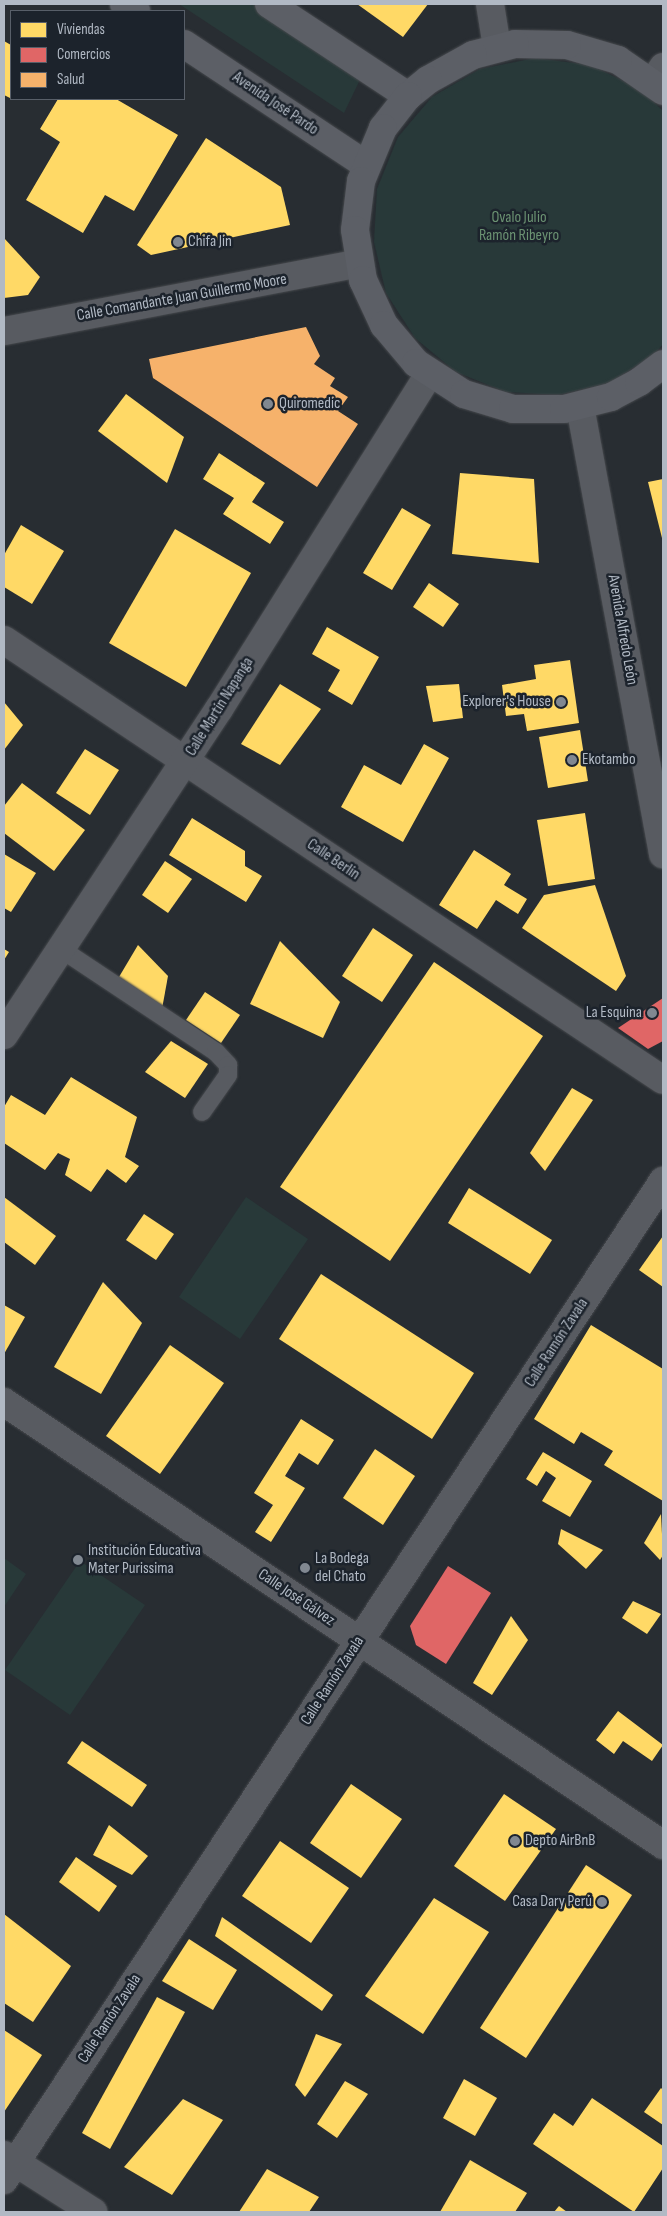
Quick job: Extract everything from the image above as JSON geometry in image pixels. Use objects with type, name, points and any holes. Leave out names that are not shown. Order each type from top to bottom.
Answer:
[{"type":"main road","points":[[269,4],[408,96]]},
{"type":"main road","points":[[660,80],[618,60],[585,48],[541,42],[498,47],[450,66],[408,96],[383,128],[366,165],[356,214],[359,263],[369,295],[384,325],[404,351],[429,374],[464,394],[496,406],[547,411],[580,406],[625,390],[663,364]]},
{"type":"main road","name":"Avenida José Pardo","points":[[185,45],[366,165]]},
{"type":"street","points":[[490,4],[498,47]]},
{"type":"street","name":"Calle Comandante Juan Guillermo Moore","points":[[4,331],[359,263]]},
{"type":"street","name":"Calle Martín Napanga","points":[[4,1036],[186,761],[429,374]]},
{"type":"street","name":"Avenida Alfredo León","points":[[580,406],[663,854]]},
{"type":"street","name":"Calle Berlín","points":[[4,640],[663,1080]]},
{"type":"street","name":"Calle Ramón Zavala","points":[[8,2166],[360,1641],[663,1182]]},
{"type":"street","name":"Calle José Gálvez","points":[[4,1402],[663,1844]]},
{"type":"street","points":[[8,2166],[93,2212]]},
{"type":"lane","points":[[61,949],[216,1052],[228,1065],[228,1075],[202,1112]]},
{"type":"green space","points":[[179,4],[274,4],[367,65],[344,113]]},
{"type":"green space","name":"Ovalo Julio Ramón Ribeyro","points":[[535,58],[590,65],[640,89],[663,111],[663,344],[654,355],[609,383],[558,395],[506,392],[456,372],[415,338],[386,293],[374,242],[377,189],[398,137],[432,97],[480,69]]},
{"type":"green space","points":[[246,1197],[308,1239],[240,1339],[179,1297]]},
{"type":"green space","points":[[4,1558],[26,1574],[4,1607]]},
{"type":"green space","points":[[80,1561],[145,1605],[70,1715],[5,1670]]},
{"type":"building: Viviendas","points":[[357,4],[428,4],[403,37]]},
{"type":"building: Viviendas","points":[[4,41],[10,44],[10,98],[4,95]]},
{"type":"building: Viviendas","points":[[57,100],[118,100],[178,135],[134,211],[105,195],[83,233],[26,200],[60,142],[40,129]]},
{"type":"building: Viviendas","points":[[206,138],[281,187],[290,225],[151,255],[137,245]]},
{"type":"building: Viviendas","points":[[4,238],[40,277],[28,295],[4,298]]},
{"type":"building: Viviendas","points":[[126,394],[184,437],[167,483],[98,431]]},
{"type":"building: Viviendas","points":[[219,453],[265,483],[252,502],[284,522],[270,544],[223,514],[234,498],[203,479]]},
{"type":"building: Viviendas","points":[[460,473],[534,479],[539,563],[452,554]]},
{"type":"building: Viviendas","points":[[663,479],[663,542],[648,482]]},
{"type":"building: Viviendas","points":[[402,508],[431,525],[392,590],[363,573]]},
{"type":"building: Viviendas","points":[[21,525],[64,551],[32,604],[4,587],[4,555]]},
{"type":"building: Viviendas","points":[[175,529],[251,573],[186,687],[109,643]]},
{"type":"building: Viviendas","points":[[429,583],[459,604],[443,627],[413,607]]},
{"type":"building: Viviendas","points":[[327,627],[379,657],[352,705],[328,691],[340,670],[312,654]]},
{"type":"building: Viviendas","points":[[570,660],[579,723],[527,731],[524,714],[506,716],[502,685],[536,679],[534,665]]},
{"type":"building: Viviendas","points":[[280,684],[321,709],[280,765],[241,744]]},
{"type":"building: Viviendas","points":[[459,684],[463,718],[433,722],[426,686]]},
{"type":"building: Viviendas","points":[[4,702],[23,725],[4,750]]},
{"type":"building: Viviendas","points":[[580,730],[588,781],[548,788],[539,737]]},
{"type":"building: Viviendas","points":[[424,744],[449,758],[403,842],[341,807],[364,765],[401,785]]},
{"type":"building: Viviendas","points":[[85,749],[119,770],[90,815],[56,793]]},
{"type":"building: Viviendas","points":[[22,783],[85,830],[54,871],[4,833],[4,806]]},
{"type":"building: Viviendas","points":[[585,813],[595,879],[548,886],[537,820]]},
{"type":"building: Viviendas","points":[[192,818],[245,851],[245,866],[262,876],[246,902],[169,855]]},
{"type":"building: Viviendas","points":[[474,850],[511,874],[504,885],[527,899],[518,914],[496,900],[477,929],[439,905]]},
{"type":"building: Viviendas","points":[[4,854],[36,873],[11,912],[4,908]]},
{"type":"building: Viviendas","points":[[165,861],[192,879],[168,913],[142,895]]},
{"type":"building: Viviendas","points":[[595,885],[626,976],[616,991],[522,928],[544,895]]},
{"type":"building: Viviendas","points":[[373,928],[413,955],[382,1002],[342,976]]},
{"type":"building: Viviendas","points":[[280,941],[340,1002],[323,1038],[250,1004]]},
{"type":"building: Viviendas","points":[[138,945],[168,976],[162,1009],[116,982]]},
{"type":"building: Viviendas","points":[[4,949],[9,952],[4,960]]},
{"type":"building: Viviendas","points":[[434,962],[543,1036],[390,1261],[280,1187]]},
{"type":"building: Viviendas","points":[[205,992],[240,1015],[221,1043],[186,1020]]},
{"type":"building: Viviendas","points":[[171,1041],[208,1064],[185,1098],[145,1072]]},
{"type":"building: Viviendas","points":[[71,1077],[137,1117],[125,1157],[139,1166],[126,1183],[107,1169],[91,1192],[65,1175],[70,1159],[58,1153],[45,1170],[4,1143],[4,1107],[11,1095],[45,1115]]},
{"type":"building: Viviendas","points":[[572,1088],[593,1100],[545,1171],[530,1153]]},
{"type":"building: Viviendas","points":[[469,1188],[552,1240],[530,1274],[448,1223]]},
{"type":"building: Viviendas","points":[[4,1197],[56,1236],[35,1265],[4,1242]]},
{"type":"building: Viviendas","points":[[144,1214],[174,1234],[156,1260],[126,1240]]},
{"type":"building: Viviendas","points":[[663,1236],[663,1287],[639,1270]]},
{"type":"building: Viviendas","points":[[321,1274],[474,1373],[432,1439],[279,1339]]},
{"type":"building: Viviendas","points":[[103,1282],[142,1323],[101,1394],[54,1367]]},
{"type":"building: Viviendas","points":[[4,1305],[25,1317],[4,1354]]},
{"type":"building: Viviendas","points":[[591,1325],[663,1369],[663,1501],[604,1465],[613,1451],[581,1432],[574,1444],[534,1419]]},
{"type":"building: Viviendas","points":[[170,1345],[224,1383],[160,1474],[106,1436]]},
{"type":"building: Viviendas","points":[[301,1419],[334,1440],[318,1465],[299,1453],[285,1476],[305,1488],[271,1542],[255,1532],[273,1505],[254,1493]]},
{"type":"building: Viviendas","points":[[375,1449],[415,1476],[383,1525],[343,1498]]},
{"type":"building: Viviendas","points":[[543,1452],[592,1481],[570,1517],[542,1501],[556,1478],[546,1471],[537,1486],[526,1479]]},
{"type":"building: Viviendas","points":[[661,1514],[663,1555],[660,1560],[644,1543]]},
{"type":"building: Viviendas","points":[[561,1529],[603,1550],[586,1569],[558,1544]]},
{"type":"building: Viviendas","points":[[633,1601],[661,1614],[647,1634],[622,1618]]},
{"type":"building: Viviendas","points":[[511,1616],[528,1640],[492,1695],[473,1683]]},
{"type":"building: Viviendas","points":[[618,1711],[663,1745],[652,1761],[623,1741],[614,1754],[596,1740]]},
{"type":"building: Viviendas","points":[[82,1741],[147,1785],[132,1807],[67,1763]]},
{"type":"building: Viviendas","points":[[351,1784],[402,1819],[361,1878],[310,1843]]},
{"type":"building: Viviendas","points":[[504,1794],[556,1829],[505,1901],[454,1866]]},
{"type":"building: Viviendas","points":[[109,1825],[148,1856],[132,1875],[93,1855]]},
{"type":"building: Viviendas","points":[[280,1841],[349,1888],[311,1943],[242,1896]]},
{"type":"building: Viviendas","points":[[76,1857],[117,1886],[99,1912],[59,1882]]},
{"type":"building: Viviendas","points":[[586,1865],[632,1895],[526,2058],[480,2028]]},
{"type":"building: Viviendas","points":[[434,1898],[489,1932],[423,2034],[365,1996]]},
{"type":"building: Viviendas","points":[[4,1914],[71,1966],[33,2022],[4,2003]]},
{"type":"building: Viviendas","points":[[222,1917],[333,1995],[322,2011],[215,1936]]},
{"type":"building: Viviendas","points":[[189,1939],[237,1970],[213,2010],[162,1981]]},
{"type":"building: Viviendas","points":[[157,1997],[185,2012],[110,2149],[82,2133]]},
{"type":"building: Viviendas","points":[[4,2030],[42,2055],[4,2112]]},
{"type":"building: Viviendas","points":[[316,2034],[342,2044],[305,2097],[295,2085]]},
{"type":"building: Viviendas","points":[[464,2079],[497,2098],[475,2136],[443,2118]]},
{"type":"building: Viviendas","points":[[345,2081],[368,2094],[337,2138],[317,2124]]},
{"type":"building: Viviendas","points":[[661,2088],[663,2090],[663,2125],[644,2112]]},
{"type":"building: Viviendas","points":[[592,2098],[663,2146],[663,2168],[634,2212],[533,2144],[554,2113],[573,2126]]},
{"type":"building: Viviendas","points":[[183,2099],[223,2120],[172,2195],[124,2167]]},
{"type":"building: Viviendas","points":[[470,2160],[527,2193],[515,2212],[440,2212]]},
{"type":"building: Viviendas","points":[[267,2169],[319,2197],[309,2212],[239,2212]]},
{"type":"building: Viviendas","points":[[559,2206],[567,2212],[554,2212]]},
{"type":"building: Comercios","name":"La Esquina","points":[[663,998],[663,1041],[648,1049],[618,1028]]},
{"type":"building: Comercios","points":[[448,1566],[491,1593],[446,1664],[416,1645],[410,1626]]},
{"type":"building: Salud","name":"Quiromedic","points":[[306,327],[320,356],[314,364],[335,378],[330,386],[348,397],[338,411],[358,424],[317,487],[153,378],[149,359]]},
{"type":"place","name":"Chifa Jin","points":[[178,242]]},
{"type":"place","name":"Quiromedic","points":[[268,404]]},
{"type":"place","name":"Explorer's House","points":[[561,702]]},
{"type":"place","name":"Ekotambo","points":[[572,760]]},
{"type":"place","name":"La Esquina","points":[[652,1013]]},
{"type":"place","name":"Institución Educativa Mater Purissima","points":[[78,1560]]},
{"type":"place","name":"La Bodega del Chato","points":[[305,1568]]},
{"type":"place","name":"Depto AirBnB","points":[[515,1841]]},
{"type":"place","name":"Casa Dary Perú","points":[[602,1902]]}]
